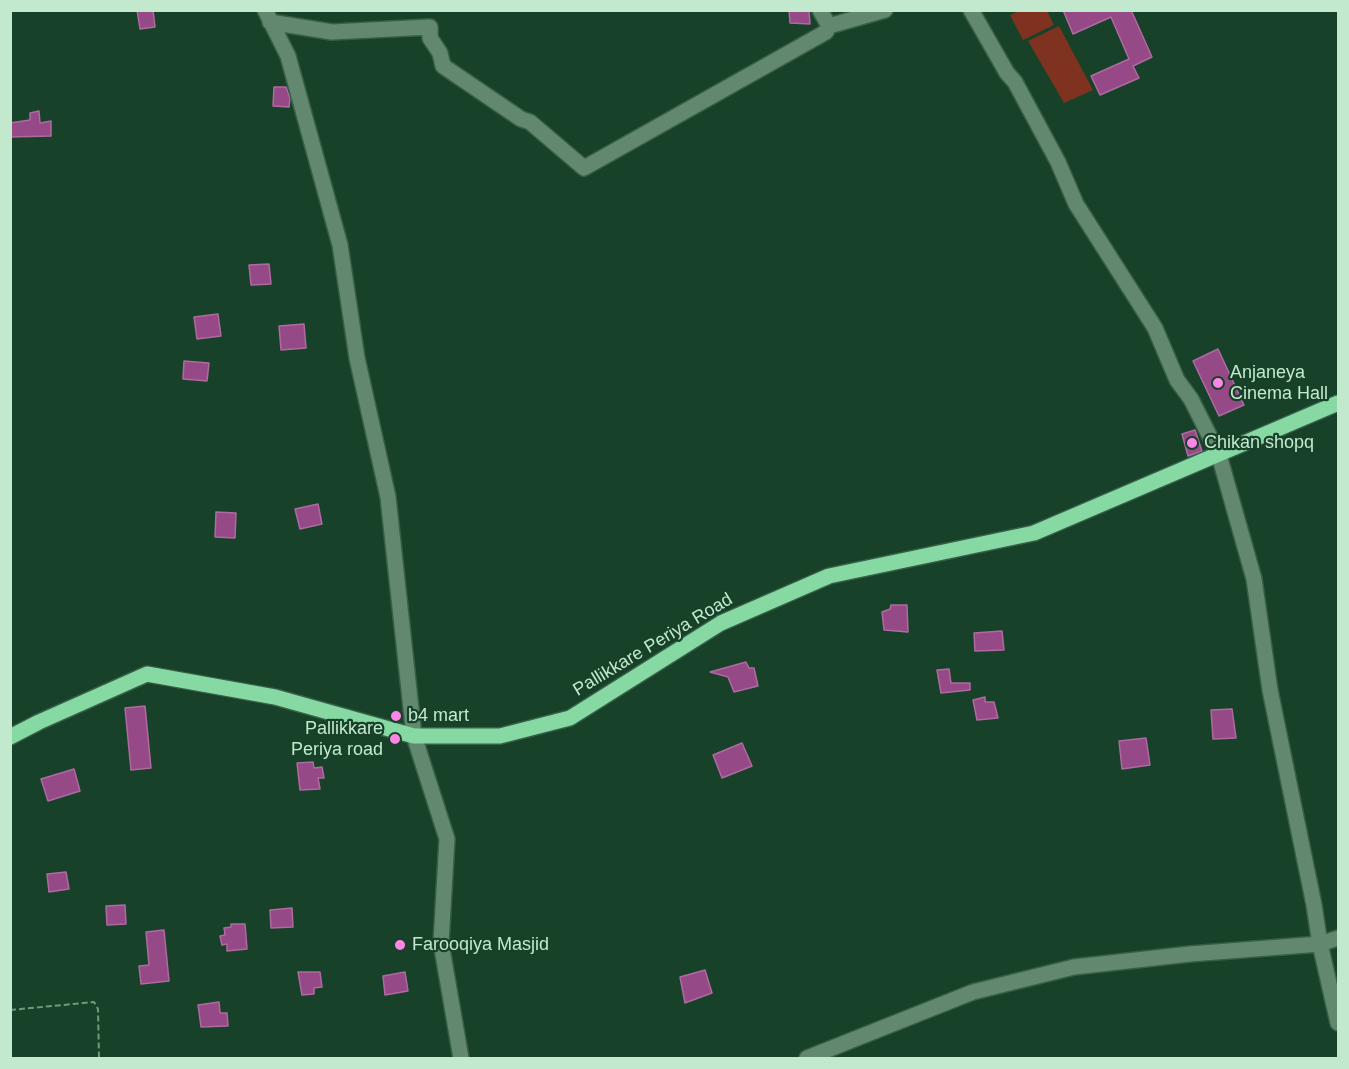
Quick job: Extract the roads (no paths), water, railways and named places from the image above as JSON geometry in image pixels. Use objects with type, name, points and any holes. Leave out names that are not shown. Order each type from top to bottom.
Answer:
[{"type":"main road","name":"Pallikkare Periya Road","points":[[10,737],[147,674],[275,697],[414,736],[500,736],[570,717],[721,623],[829,576],[1034,533],[1338,403]]},
{"type":"street","points":[[820,10],[829,26]]},
{"type":"street","points":[[267,16],[332,32],[430,27],[430,38],[440,53],[443,66],[521,119],[530,122],[584,168],[826,32],[829,26],[885,10]]},
{"type":"street","points":[[971,10],[1007,73],[1015,82],[1058,162],[1076,204],[1155,328],[1177,380],[1191,399],[1219,455],[1254,579],[1270,690],[1320,944],[1338,1023]]},
{"type":"street","points":[[267,16],[288,56],[340,245],[357,358],[388,497],[414,736],[447,839],[441,943],[460,1059]]},
{"type":"street","points":[[807,1059],[973,992],[1074,967],[1190,954],[1320,944],[1338,938]]},
{"type":"place","name":"Anjaneya Cinema Hall","points":[[1218,383]]},
{"type":"place","name":"Chikan shopq","points":[[1192,443]]},
{"type":"place","name":"b4 mart","points":[[396,716]]},
{"type":"place","name":"Pallikkare Periya road","points":[[395,739]]},
{"type":"place","name":"Farooqiya Masjid","points":[[400,945]]}]
